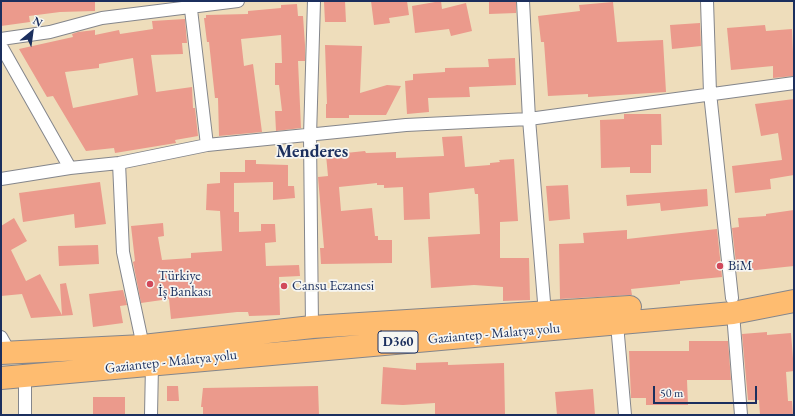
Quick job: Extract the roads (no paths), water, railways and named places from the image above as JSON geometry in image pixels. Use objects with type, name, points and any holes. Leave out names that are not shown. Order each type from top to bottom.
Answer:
[{"type":"highway","name":"Gaziantep - Malatya yolu","points":[[4,348],[147,355],[177,361],[617,324],[732,306],[794,286]]},
{"type":"highway","name":"Gaziantep - Malatya yolu","points":[[1,378],[25,376],[312,327],[545,314],[732,306],[794,301]]},
{"type":"street","points":[[1,39],[50,32],[102,18],[190,3],[238,1]]},
{"type":"street","points":[[312,327],[310,136],[314,1]]},
{"type":"street","points":[[523,1],[530,119],[545,314]]},
{"type":"street","points":[[706,1],[710,93],[732,306],[741,415]]},
{"type":"street","points":[[190,3],[207,145]]},
{"type":"street","points":[[1,46],[70,168]]},
{"type":"street","points":[[1,179],[70,168],[120,163],[207,145],[310,136],[406,125],[530,119],[710,93],[794,83]]},
{"type":"street","points":[[120,163],[123,252],[147,355],[151,415]]},
{"type":"street","points":[[617,324],[625,415]]},
{"type":"street","points":[[25,376],[25,415]]},
{"type":"place","name":"BiM","points":[[720,266]]},
{"type":"place","name":"Türkiye İş Bankası","points":[[150,284]]},
{"type":"place","name":"Cansu Eczanesi","points":[[284,286]]},
{"type":"district","name":"Menderes","points":[[312,152]]}]
